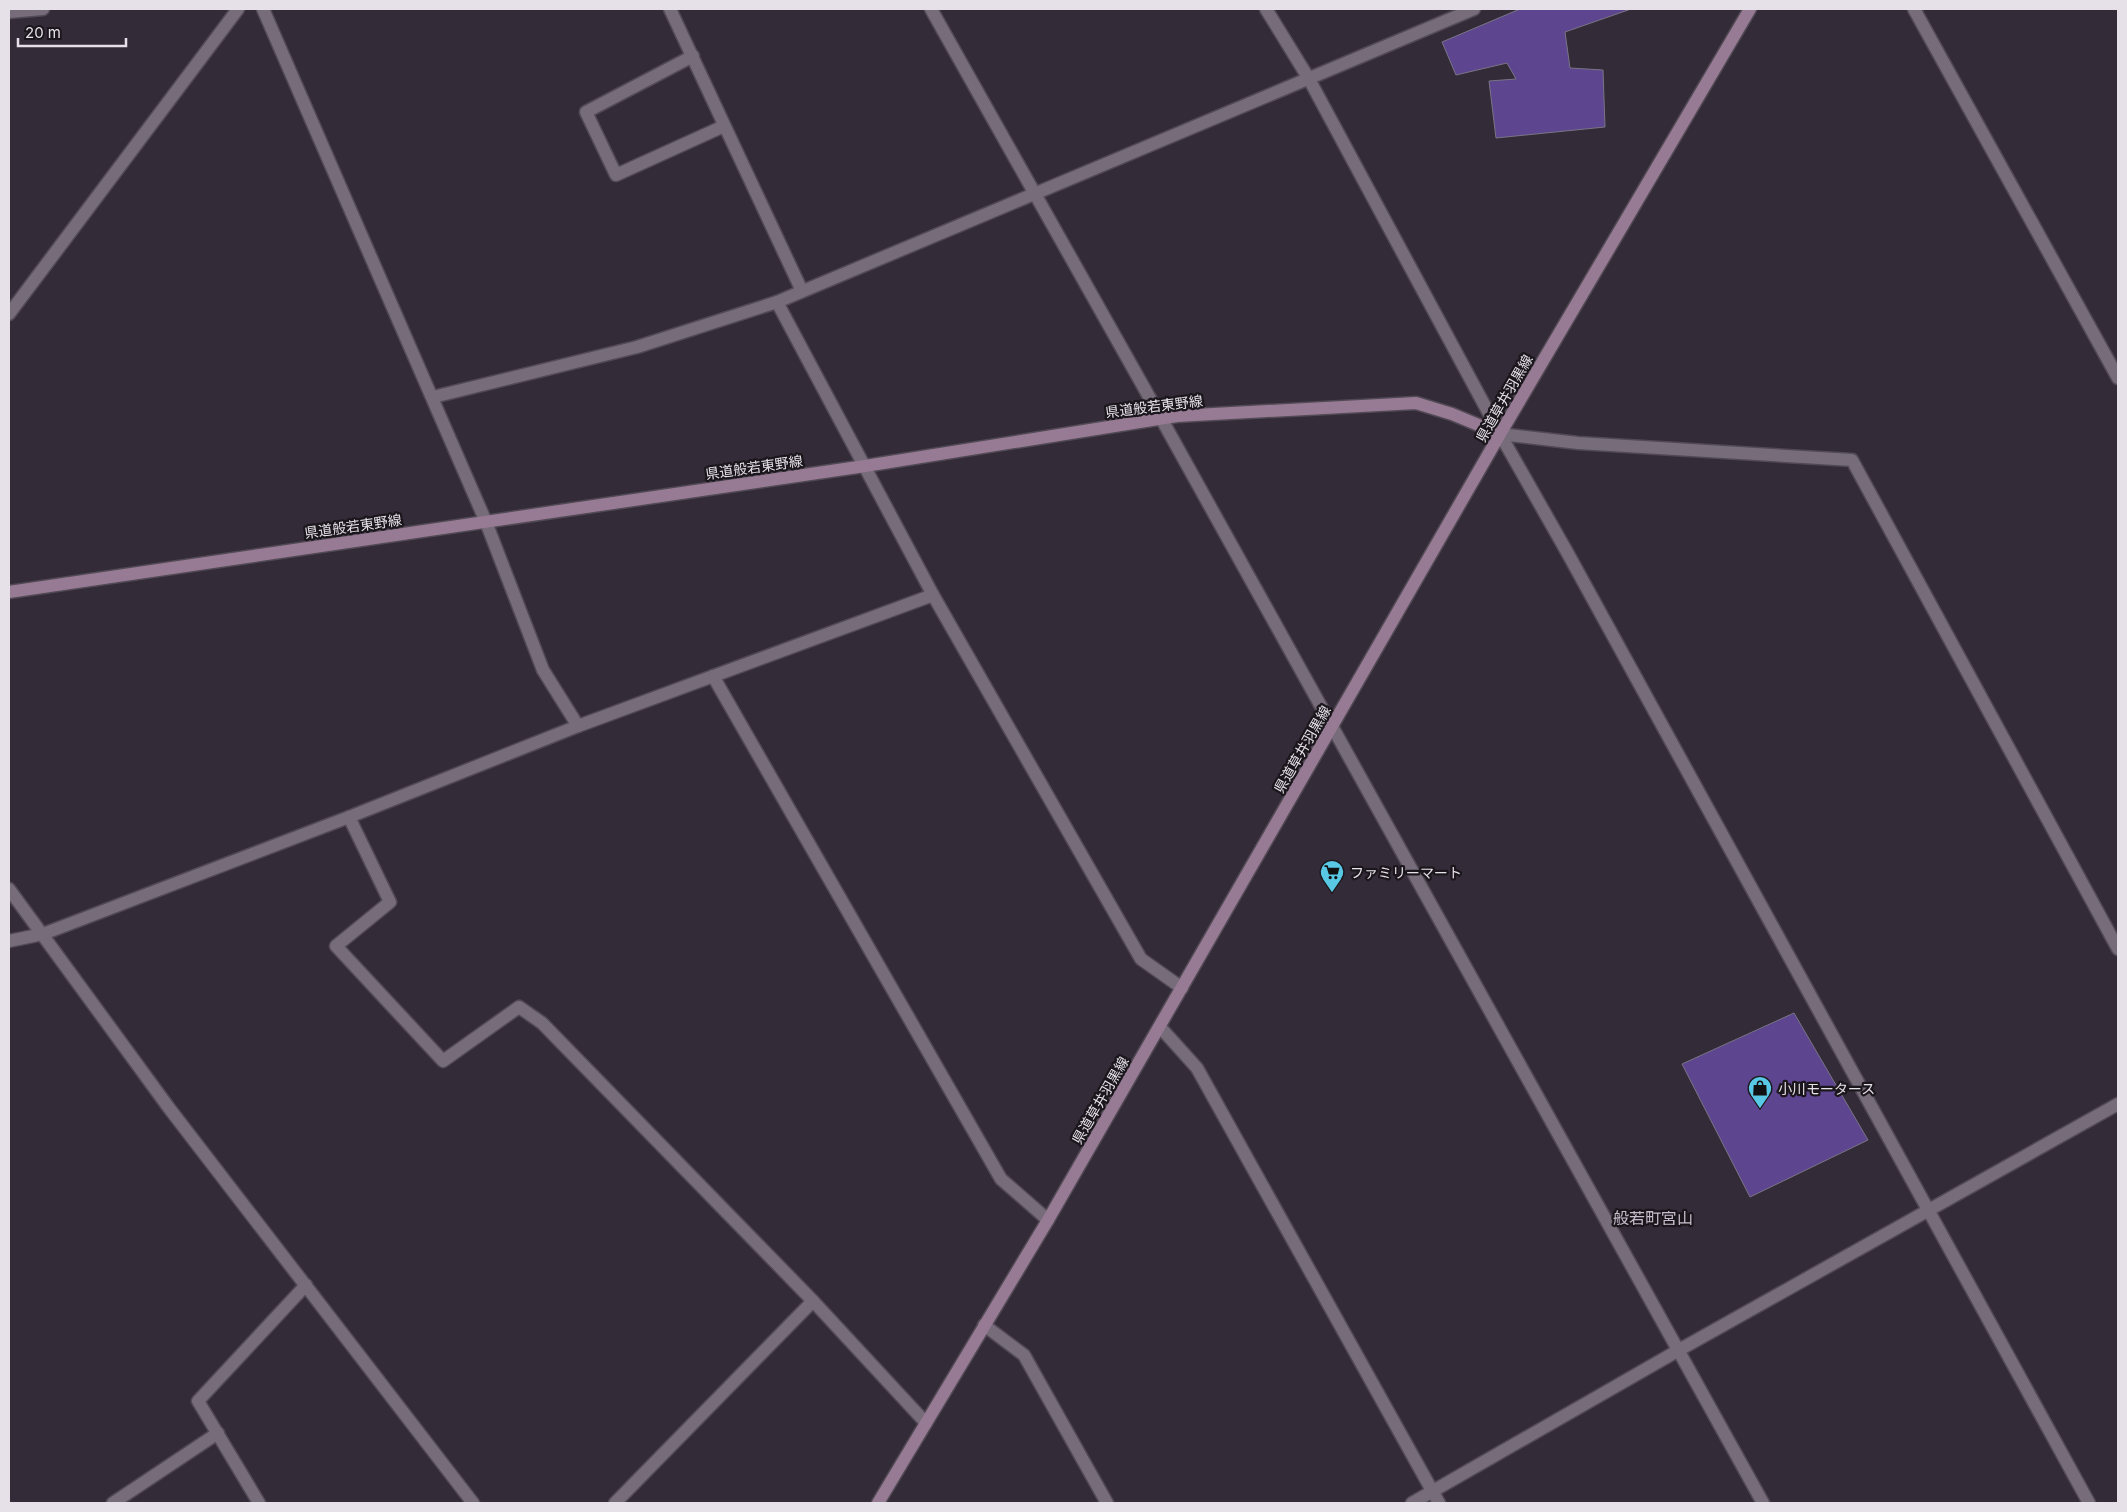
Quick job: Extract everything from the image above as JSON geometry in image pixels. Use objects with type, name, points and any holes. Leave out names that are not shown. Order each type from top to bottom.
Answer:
[{"type":"main road","name":"県道草井羽黒線","points":[[878,1503],[1048,1220],[1500,434],[1750,9]]},
{"type":"main road","name":"県道般若東野線","points":[[9,592],[865,466],[1177,416],[1416,403],[1500,434]]},
{"type":"street","points":[[9,12],[43,9]]},
{"type":"street","points":[[9,314],[238,9]]},
{"type":"street","points":[[263,9],[486,522],[543,670],[578,726]]},
{"type":"street","points":[[670,9],[802,291]]},
{"type":"street","points":[[931,9],[1161,418],[1763,1503]]},
{"type":"street","points":[[1266,9],[1309,79],[1500,434],[1568,552],[2089,1503]]},
{"type":"street","points":[[433,397],[637,347],[777,302],[1474,9]]},
{"type":"street","points":[[1914,9],[2118,378]]},
{"type":"street","points":[[693,56],[586,112],[616,175],[724,126]]},
{"type":"street","points":[[777,302],[933,595],[1141,959],[1182,988]]},
{"type":"street","points":[[1500,434],[1578,443],[1852,460],[2118,950]]},
{"type":"street","points":[[9,941],[43,934],[578,726],[933,595]]},
{"type":"street","points":[[713,676],[1002,1179],[1048,1220]]},
{"type":"street","points":[[349,816],[390,902],[336,946],[443,1061],[519,1007],[542,1023],[813,1302],[926,1423]]},
{"type":"street","points":[[9,889],[169,1108],[474,1503]]},
{"type":"street","points":[[1160,1027],[1197,1068],[1439,1503]]},
{"type":"street","points":[[1412,1503],[1679,1350],[2118,1104]]},
{"type":"street","points":[[259,1503],[198,1401],[306,1285]]},
{"type":"street","points":[[615,1503],[813,1302]]},
{"type":"street","points":[[984,1325],[1024,1355],[1107,1503]]},
{"type":"street","points":[[113,1503],[218,1433]]},
{"type":"building","points":[[1520,9],[1631,9],[1565,32],[1570,68],[1603,70],[1605,127],[1496,138],[1489,81],[1516,79],[1507,63],[1456,75],[1442,42]]},
{"type":"building","points":[[1794,1013],[1868,1140],[1750,1197],[1682,1064]]},
{"type":"place","name":"ファミリーマート","points":[[1332,893]]},
{"type":"place","name":"小川モータース","points":[[1760,1109]]},
{"type":"district","name":"般若町宮山","points":[[1653,1218]]}]
